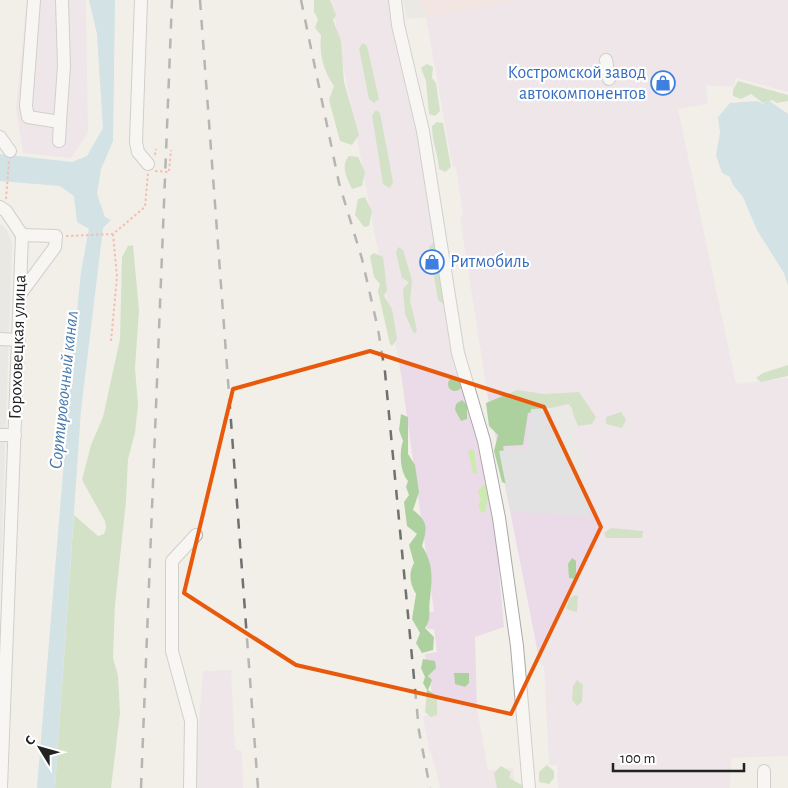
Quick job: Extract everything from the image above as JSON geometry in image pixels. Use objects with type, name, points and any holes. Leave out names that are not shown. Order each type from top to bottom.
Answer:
[{"type":"street","points":[[34,0],[26,106],[28,118],[60,122]]},
{"type":"street","points":[[59,141],[64,66],[62,0]]},
{"type":"street","points":[[141,0],[136,142],[138,152],[148,164]]},
{"type":"street","points":[[396,0],[398,25],[423,131],[458,353],[484,441],[499,518],[517,646],[530,788]]},
{"type":"street","points":[[606,60],[610,79]]},
{"type":"street","points":[[0,137],[10,150]]},
{"type":"street","points":[[0,207],[6,211],[22,235],[56,236],[55,247],[21,293]]},
{"type":"street","name":"Гороховецкая улица","points":[[1,788],[5,532],[15,435],[22,235]]},
{"type":"street","points":[[0,339],[18,340]]},
{"type":"street","points":[[0,435],[15,435]]},
{"type":"street","points":[[190,788],[191,721],[172,651],[172,561],[196,536]]},
{"type":"street","points":[[764,771],[764,788]]},
{"type":"path","points":[[6,192],[10,150]]},
{"type":"path","points":[[69,236],[113,234],[146,208],[148,171],[169,172],[170,150]]},
{"type":"path","points":[[111,341],[117,278],[113,234]]},
{"type":"highlighted area","points":[[370,351],[544,407],[601,527],[511,714],[296,665],[184,593],[233,389]]},
{"type":"shaded area","points":[[27,0],[86,0],[88,133],[71,158],[23,153],[16,108]]},
{"type":"shaded area","points":[[331,0],[390,0],[417,115],[452,341],[493,508],[504,627],[475,637],[477,709],[488,770],[513,768],[515,788],[440,788],[429,749],[423,717],[435,711],[425,654],[437,652],[434,629],[427,629],[425,614],[434,611],[401,374]]},
{"type":"shaded area","points":[[403,0],[418,0],[419,5],[424,5],[426,17],[407,19]]},
{"type":"shaded area","points":[[418,0],[524,0],[426,17],[424,5],[419,6]]},
{"type":"shaded area","points":[[524,0],[788,0],[788,92],[736,78],[734,87],[706,85],[708,104],[678,109],[736,384],[788,378],[788,756],[731,758],[730,788],[558,788],[557,765],[549,765],[544,666],[540,664],[488,398],[460,218],[463,214],[456,168],[452,165],[426,17]]},
{"type":"shaded area","points":[[0,224],[6,228],[12,243],[0,598]]},
{"type":"shaded area","points":[[572,407],[575,449],[584,451],[589,517],[511,511],[499,451],[527,448],[531,409]]},
{"type":"shaded area","points":[[231,670],[235,750],[242,751],[243,788],[194,788],[203,671]]},
{"type":"green space","points":[[314,0],[330,0],[336,15],[333,20],[341,41],[344,82],[359,135],[352,145],[340,141],[329,100],[334,86],[323,62],[321,35],[315,28],[318,19],[314,12]]},
{"type":"green space","points":[[363,43],[367,46],[379,99],[374,103],[369,99],[359,48]]},
{"type":"green space","points":[[427,64],[433,67],[432,78],[436,83],[440,111],[435,116],[429,114],[426,81],[421,68]]},
{"type":"green space","points":[[738,81],[788,95],[788,101],[777,103],[772,100],[763,103],[751,94],[741,99],[733,96],[733,90]]},
{"type":"green space","points":[[376,110],[380,113],[393,182],[390,188],[383,184],[372,115]]},
{"type":"green space","points":[[437,122],[443,123],[451,167],[445,172],[439,169],[433,137],[432,126]]},
{"type":"green space","points":[[349,156],[358,157],[365,172],[362,186],[352,189],[346,176],[345,168],[346,160]]},
{"type":"green space","points":[[365,197],[372,211],[369,226],[364,227],[355,215],[358,199]]},
{"type":"green space","points":[[434,242],[437,246],[446,306],[438,300],[429,247]]},
{"type":"green space","points":[[133,245],[139,310],[135,368],[138,405],[135,433],[128,459],[126,501],[115,605],[113,658],[118,676],[120,713],[111,788],[55,788],[74,515],[98,536],[104,534],[106,528],[105,521],[82,480],[91,445],[103,417],[120,339],[122,257],[128,246]]},
{"type":"green space","points":[[398,247],[403,250],[412,280],[410,301],[417,330],[414,334],[405,314],[403,289],[409,282],[402,278],[396,253]]},
{"type":"green space","points":[[374,253],[383,257],[387,290],[384,296],[392,309],[397,339],[392,346],[378,291],[380,284],[374,277],[370,256]]},
{"type":"green space","points":[[788,365],[788,376],[761,382],[756,378],[763,373]]},
{"type":"green space","points":[[455,377],[460,379],[462,384],[460,389],[455,391],[450,389],[448,384],[450,379]]},
{"type":"green space","points":[[517,390],[544,394],[579,392],[596,417],[592,424],[578,426],[569,404],[528,413],[523,445],[503,446],[509,485],[502,482],[494,451],[498,435],[489,426],[486,403]]},
{"type":"green space","points":[[462,400],[467,405],[467,419],[461,421],[455,410],[456,404]]},
{"type":"green space","points":[[621,412],[626,420],[622,428],[606,424],[606,417]]},
{"type":"green space","points":[[401,414],[408,417],[408,454],[415,465],[419,492],[413,510],[424,522],[426,530],[422,546],[429,559],[431,572],[429,618],[425,628],[434,637],[433,650],[422,653],[416,643],[420,633],[412,619],[416,594],[410,579],[414,563],[409,545],[417,534],[407,526],[404,502],[409,495],[406,487],[408,481],[403,473],[401,462],[403,441],[399,430]]},
{"type":"green space","points":[[470,449],[474,449],[477,474],[473,473],[468,452]]},
{"type":"green space","points":[[487,484],[488,499],[485,512],[481,513],[478,504],[481,501],[478,491],[483,485]]},
{"type":"green space","points":[[611,528],[643,531],[642,538],[606,538],[604,533]]},
{"type":"green space","points":[[572,558],[576,561],[576,579],[569,578],[568,564]]},
{"type":"green space","points":[[575,595],[578,596],[577,612],[566,609],[569,599]]},
{"type":"green space","points":[[423,659],[435,661],[436,668],[428,676],[432,680],[428,690],[437,696],[437,715],[431,717],[425,712],[427,690],[423,683],[425,677],[421,668]]},
{"type":"green space","points":[[454,673],[469,673],[469,683],[465,687],[455,684]]},
{"type":"green space","points":[[577,680],[583,685],[582,702],[577,706],[572,700],[573,686]]},
{"type":"green space","points":[[547,765],[554,771],[554,778],[549,784],[539,782],[539,772]]},
{"type":"green space","points":[[501,766],[511,772],[509,778],[522,785],[522,788],[497,788],[494,773]]},
{"type":"water","points":[[89,0],[115,0],[113,141],[101,169],[97,194],[105,217],[111,220],[103,228],[81,410],[55,788],[37,788],[73,352],[81,272],[89,229],[77,222],[74,196],[60,186],[0,181],[0,154],[72,162],[87,156],[103,128],[97,34]]},
{"type":"water","points":[[768,100],[788,114],[788,285],[784,273],[757,230],[743,197],[733,185],[730,177],[722,173],[716,155],[720,133],[718,117],[730,103],[758,101],[763,104]]},
{"type":"railway","points":[[141,788],[172,0]]},
{"type":"railway","points":[[200,0],[258,788]]},
{"type":"railway","points":[[301,0],[339,183],[362,259],[378,329],[385,372],[419,731],[430,788]]},
{"type":"place","name":"Костромской завод автокомпонентов","points":[[663,83]]},
{"type":"place","name":"Ритмобиль","points":[[432,262]]},
{"type":"water label","name":"Сортировочный канал","points":[[64,390]]}]
